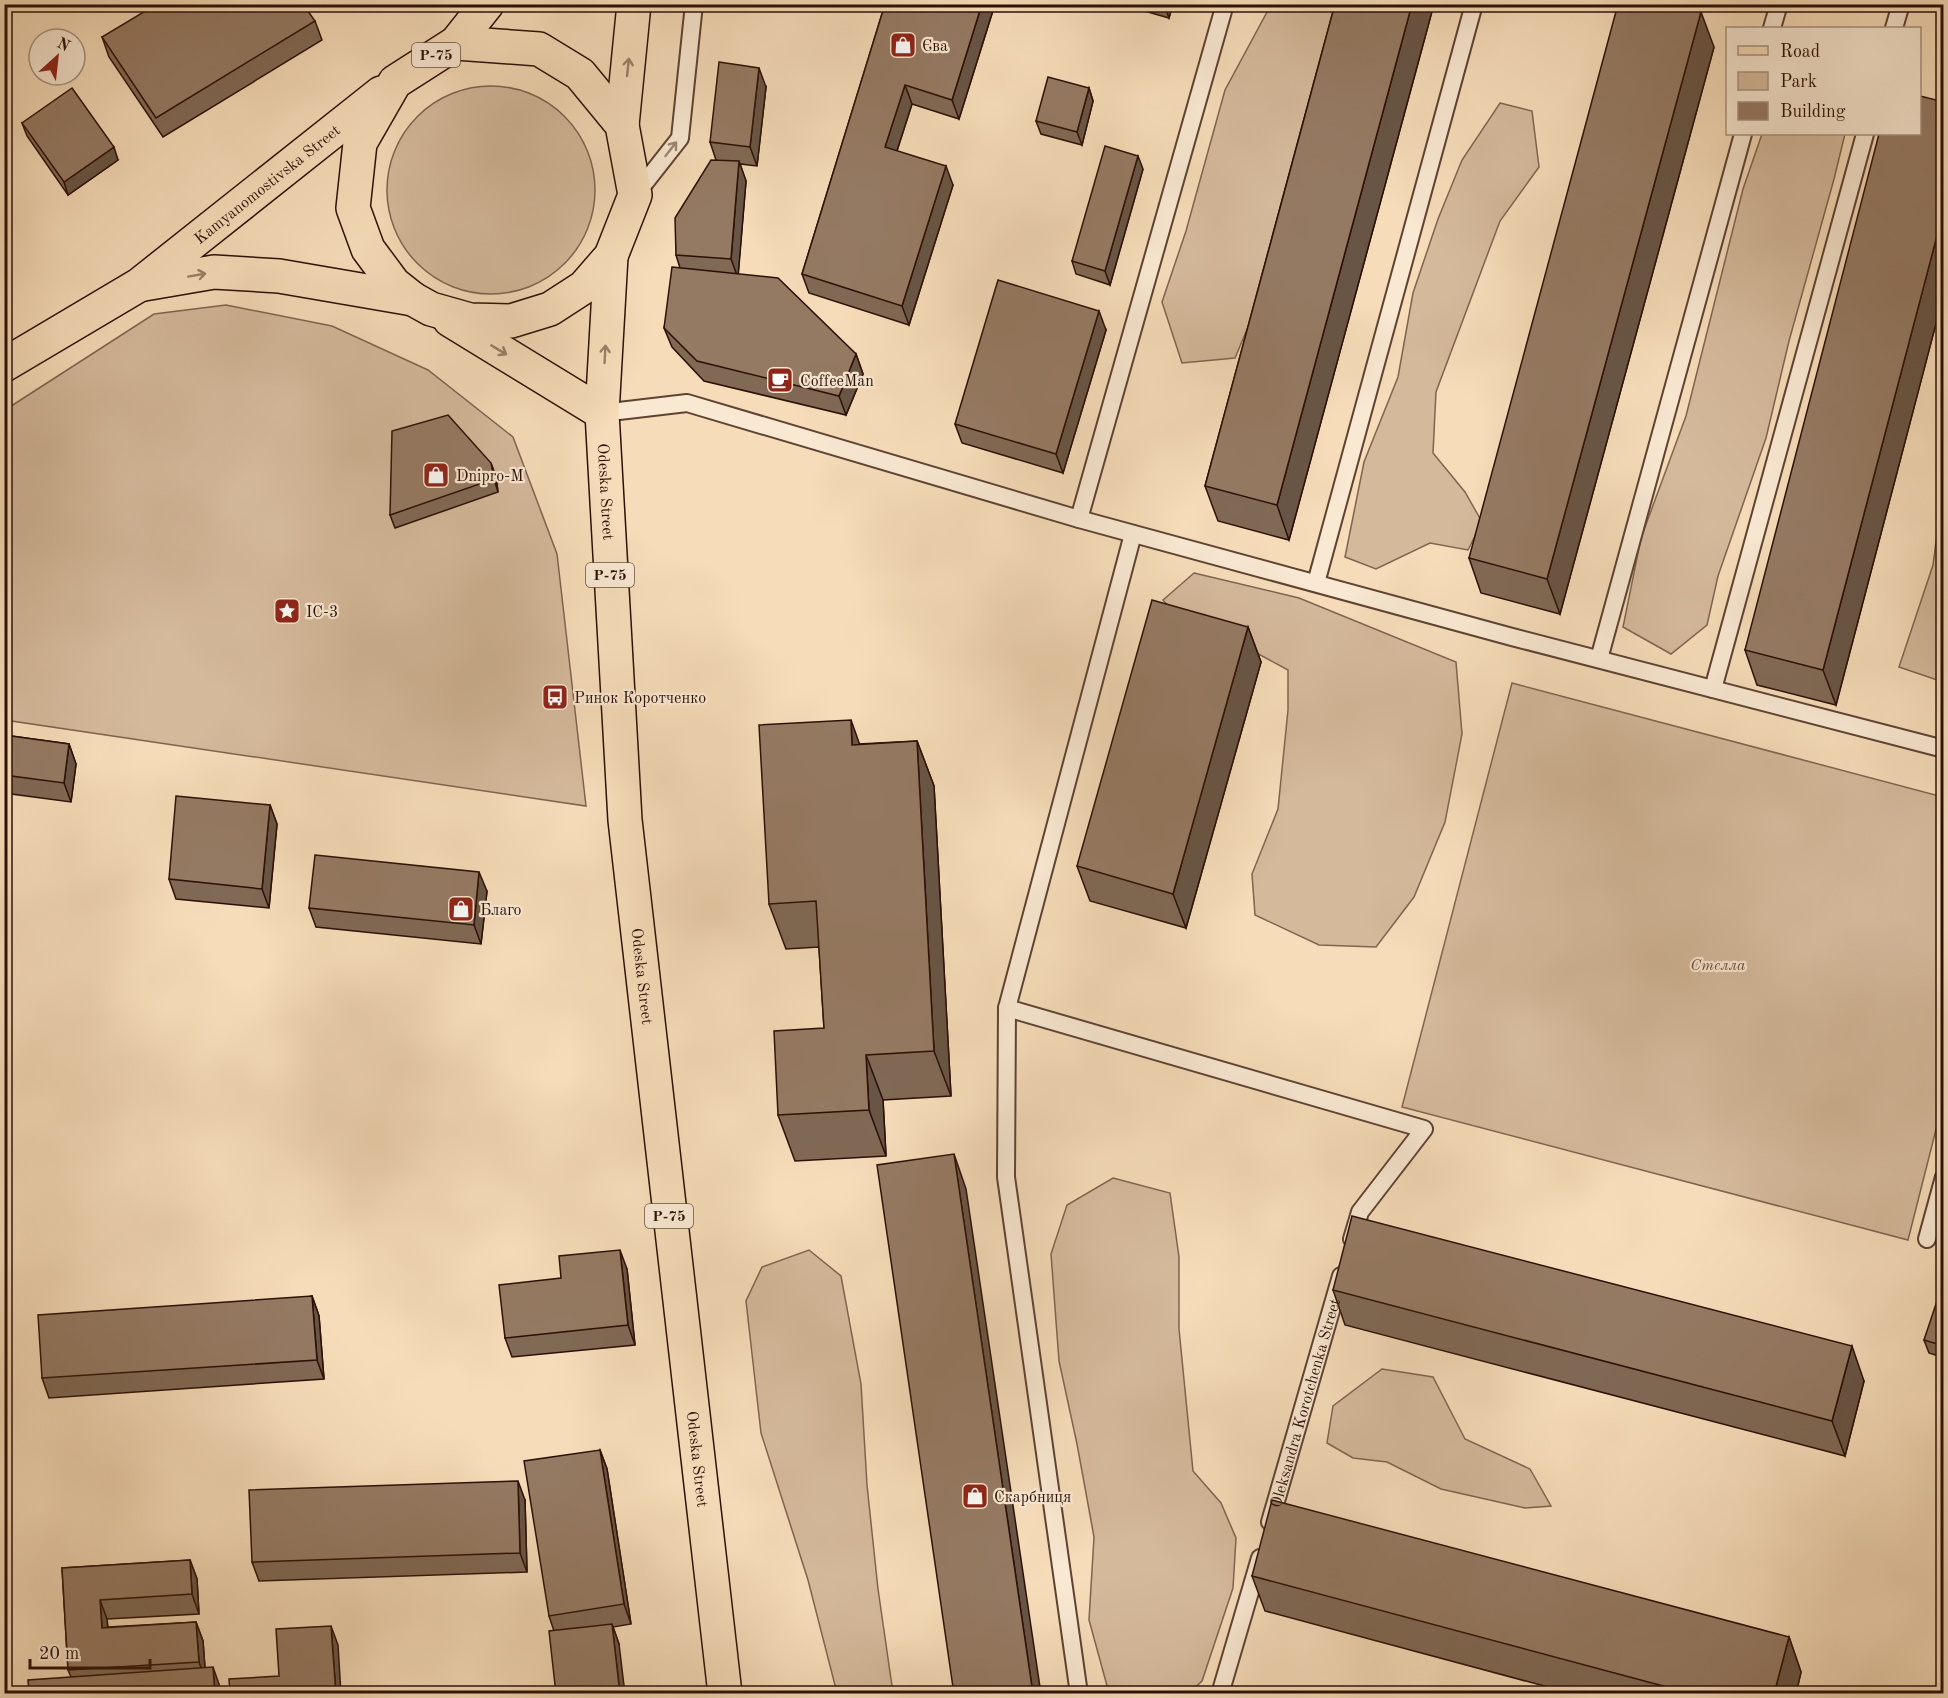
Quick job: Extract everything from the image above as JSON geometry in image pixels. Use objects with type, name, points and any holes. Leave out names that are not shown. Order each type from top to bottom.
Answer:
[{"type":"main road","points":[[456,43],[487,4]]},
{"type":"main road","points":[[622,125],[634,4]]},
{"type":"main road","name":"Р-75","points":[[422,304],[470,320],[511,321],[550,309],[584,287],[611,256],[635,195],[622,125],[580,74],[538,50],[456,43],[394,82],[360,143],[353,208],[368,249],[394,284],[422,304],[602,412]]},
{"type":"main road","name":"Kamyanomostivska Street","points":[[4,365],[140,285],[394,82]]},
{"type":"main road","name":"Odeska Street","points":[[611,256],[602,412],[625,820],[725,1694]]},
{"type":"main road","name":"Kamyanomostivska Street","points":[[140,285],[214,272],[279,276],[422,304]]},
{"type":"lane","points":[[635,195],[680,138],[694,4]]},
{"type":"lane","points":[[1079,519],[1225,4]]},
{"type":"lane","points":[[1316,583],[1474,4]]},
{"type":"lane","points":[[1772,27],[1779,4]]},
{"type":"lane","points":[[1894,27],[1901,4]]},
{"type":"lane","points":[[1599,659],[1743,135]]},
{"type":"lane","points":[[1713,689],[1865,135]]},
{"type":"lane","points":[[602,412],[687,403],[1133,534],[1944,749]]},
{"type":"lane","points":[[1079,1694],[1006,1177],[1007,1008],[1133,534]]},
{"type":"lane","name":"Oleksandra Korotchenka Street","points":[[1007,1008],[1424,1129],[1360,1212],[1220,1694]]},
{"type":"lane","points":[[1927,1239],[1944,1177]]},
{"type":"green space","points":[[1268,5],[1340,5],[1256,308],[1235,358],[1182,363],[1162,302],[1186,231],[1225,90],[1267,12]]},
{"type":"green space","points":[[481,86],[501,86],[521,90],[540,98],[565,116],[578,132],[587,150],[595,180],[591,220],[587,230],[578,248],[565,264],[549,277],[521,290],[501,294],[481,294],[461,290],[442,282],[425,271],[410,256],[391,220],[387,200],[387,180],[391,160],[399,141],[410,124],[425,109],[461,90]]},
{"type":"green space","points":[[1500,103],[1532,111],[1539,167],[1500,221],[1436,392],[1433,453],[1465,492],[1482,522],[1468,550],[1430,543],[1376,569],[1345,557],[1364,462],[1398,377],[1413,293],[1438,219],[1462,160]]},
{"type":"green space","points":[[1762,135],[1845,135],[1789,341],[1766,438],[1718,576],[1707,625],[1671,654],[1623,627],[1641,538],[1686,416],[1743,189]]},
{"type":"green space","points":[[226,305],[332,326],[428,370],[513,437],[557,554],[586,806],[5,720],[5,410],[154,314]]},
{"type":"green space","points":[[1943,487],[1944,682],[1899,667],[1933,565]]},
{"type":"green space","points":[[1194,573],[1299,598],[1456,662],[1462,734],[1445,822],[1414,897],[1376,947],[1319,945],[1255,915],[1252,874],[1278,809],[1288,710],[1288,670],[1240,644],[1182,623],[1163,600]]},
{"type":"green space","name":"Стелла","points":[[1512,683],[1943,797],[1943,1102],[1908,1240],[1402,1107]]},
{"type":"green space","points":[[1113,1178],[1170,1193],[1179,1257],[1179,1329],[1193,1471],[1221,1503],[1236,1538],[1233,1588],[1202,1681],[1189,1693],[1109,1693],[1089,1620],[1094,1537],[1059,1361],[1051,1254],[1067,1205]]},
{"type":"green space","points":[[809,1250],[841,1276],[861,1384],[867,1485],[878,1589],[893,1693],[837,1693],[808,1580],[761,1433],[746,1301],[762,1267]]},
{"type":"green space","points":[[1382,1369],[1433,1377],[1465,1439],[1530,1469],[1551,1506],[1525,1508],[1441,1489],[1387,1462],[1353,1458],[1327,1443],[1333,1406]]},
{"type":"building","points":[[157,4],[303,4],[315,21],[156,118],[102,37]]},
{"type":"building","points":[[885,4],[982,4],[952,100],[905,85],[885,147],[946,166],[902,306],[802,274]]},
{"type":"building","points":[[1335,4],[1412,4],[1277,505],[1205,486]]},
{"type":"building","points":[[1618,4],[1673,4],[1701,12],[1547,579],[1469,558]]},
{"type":"building","points":[[719,62],[759,68],[750,147],[710,142]]},
{"type":"building","points":[[1048,77],[1089,88],[1077,132],[1036,121]]},
{"type":"building","points":[[72,88],[114,147],[64,182],[22,123]]},
{"type":"building","points":[[1921,96],[1944,102],[1944,209],[1823,670],[1745,650],[1879,135],[1921,135]]},
{"type":"building","points":[[1105,146],[1138,156],[1105,271],[1072,261]]},
{"type":"building","points":[[711,160],[739,161],[731,259],[676,255],[675,218]]},
{"type":"building","points":[[672,267],[778,278],[856,354],[839,396],[697,361],[664,328]]},
{"type":"building","points":[[998,280],[1099,311],[1056,454],[955,424]]},
{"type":"building","points":[[448,415],[491,463],[494,479],[390,515],[392,431]]},
{"type":"building","points":[[1152,600],[1248,627],[1173,894],[1077,866]]},
{"type":"building","points":[[851,720],[852,745],[917,741],[934,1051],[866,1055],[869,1110],[778,1115],[774,1031],[824,1028],[816,901],[769,904],[759,725]]},
{"type":"building","points":[[4,735],[69,744],[64,783],[4,775]]},
{"type":"building","points":[[176,796],[270,805],[262,889],[169,879]]},
{"type":"building","points":[[315,855],[479,872],[474,925],[309,908]]},
{"type":"building","points":[[954,1154],[1033,1694],[954,1694],[877,1165]]},
{"type":"building","points":[[1944,1190],[1944,1209],[1939,1208]]},
{"type":"building","points":[[1352,1216],[1852,1346],[1832,1421],[1333,1290]]},
{"type":"building","points":[[620,1250],[628,1325],[505,1338],[499,1285],[561,1278],[559,1256]]},
{"type":"building","points":[[312,1296],[317,1360],[42,1378],[38,1315]]},
{"type":"building","points":[[1938,1298],[1944,1300],[1944,1346],[1924,1340]]},
{"type":"building","points":[[600,1450],[624,1604],[549,1616],[524,1461]]},
{"type":"building","points":[[518,1481],[520,1553],[252,1562],[249,1490]]},
{"type":"building","points":[[1272,1500],[1789,1637],[1774,1694],[1693,1694],[1252,1576]]},
{"type":"building","points":[[190,1560],[192,1594],[100,1600],[102,1628],[196,1622],[199,1662],[68,1670],[62,1568]]},
{"type":"building","points":[[612,1624],[620,1694],[556,1694],[549,1631]]},
{"type":"building","points":[[331,1626],[336,1694],[230,1694],[229,1679],[279,1676],[276,1629]]},
{"type":"building","points":[[213,1667],[215,1694],[29,1694],[28,1680]]},
{"type":"place","name":"Єва","points":[[903,45]]},
{"type":"place","name":"CoffeeMan","points":[[780,380]]},
{"type":"place","name":"Dnipro-M","points":[[436,475]]},
{"type":"place","name":"ІС-3","points":[[287,611]]},
{"type":"place","name":"Ринок Коротченко","points":[[555,697]]},
{"type":"place","name":"Благо","points":[[461,909]]},
{"type":"place","name":"Скарбниця","points":[[975,1496]]}]
